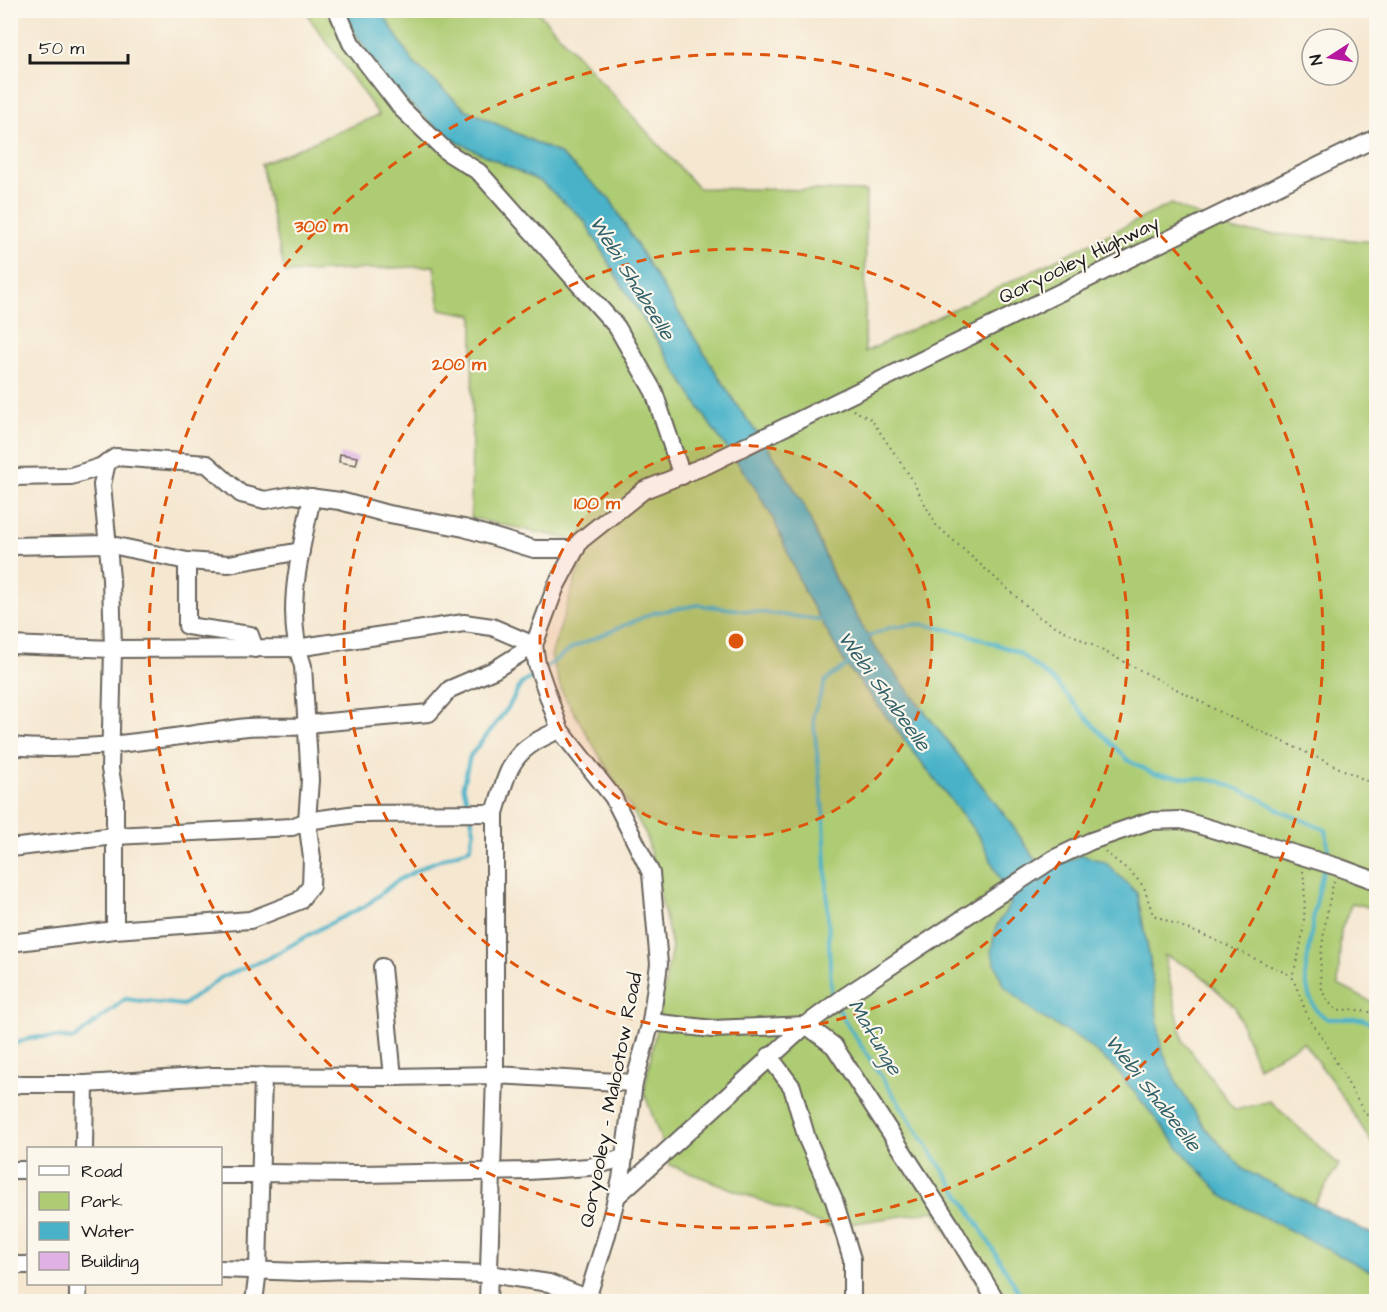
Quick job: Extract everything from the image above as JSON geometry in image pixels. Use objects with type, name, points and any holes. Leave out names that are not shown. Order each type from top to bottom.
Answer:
[{"type":"street","points":[[10,746],[69,747],[111,744],[268,725],[306,726],[316,723],[429,712],[450,689],[494,670],[534,645],[556,586],[580,541],[644,490],[682,476],[654,392],[617,327],[479,172],[447,152],[402,109],[351,43],[337,10]]},
{"type":"street","name":"Qoryooley Highway","points":[[682,476],[1377,138]]},
{"type":"street","points":[[10,477],[71,476],[100,467],[116,457],[207,464],[241,494],[265,500],[293,495],[340,501],[384,513],[464,528],[534,549],[576,549]]},
{"type":"street","points":[[107,462],[102,485],[111,578],[113,649],[110,769],[115,798],[115,930]]},
{"type":"street","points":[[10,943],[115,930],[250,920],[299,901],[311,886],[312,858],[307,820],[310,780],[303,666],[296,648],[294,594],[312,497]]},
{"type":"street","points":[[10,546],[107,544],[187,561],[230,564],[301,551]]},
{"type":"street","points":[[187,561],[187,626],[250,635],[255,649]]},
{"type":"street","points":[[10,645],[113,649],[296,648],[464,623],[492,627],[534,645]]},
{"type":"street","name":"Qoryooley - Malootow Road","points":[[534,645],[537,664],[560,730],[613,797],[651,873],[659,964],[651,1022],[634,1083],[621,1179],[606,1238],[586,1300]]},
{"type":"street","points":[[488,1302],[495,1075],[480,814],[505,779],[514,759],[535,740],[560,730]]},
{"type":"street","points":[[10,848],[115,836],[292,827],[307,820],[356,814],[460,812],[480,814]]},
{"type":"street","points":[[615,1197],[769,1056],[822,1012],[1053,859],[1091,841],[1149,821],[1182,820],[1377,881]]},
{"type":"street","points":[[382,967],[393,1077]]},
{"type":"street","points":[[651,1022],[713,1029],[806,1025],[834,1046],[950,1224],[997,1302]]},
{"type":"street","points":[[769,1056],[792,1087],[807,1139],[834,1200],[852,1259],[852,1302]]},
{"type":"street","points":[[10,1086],[213,1076],[495,1075],[634,1083]]},
{"type":"street","points":[[254,1302],[258,1270],[262,1076]]},
{"type":"street","points":[[84,1147],[85,1084]]},
{"type":"street","points":[[222,1175],[493,1172],[589,1167],[624,1158]]},
{"type":"street","points":[[10,1170],[27,1170]]},
{"type":"street","points":[[10,1265],[27,1265]]},
{"type":"street","points":[[222,1269],[489,1274],[549,1282],[586,1300]]},
{"type":"street","points":[[78,1285],[78,1302]]},
{"type":"path","points":[[837,401],[871,419],[910,476],[936,525],[1040,618],[1228,716],[1377,786]]},
{"type":"path","points":[[1091,841],[1132,873],[1144,887],[1153,915],[1213,939],[1292,976]]},
{"type":"path","points":[[1305,857],[1306,895],[1298,961],[1292,976],[1308,1017],[1324,1040],[1364,1112],[1377,1124]]},
{"type":"path","points":[[1335,866],[1322,952],[1321,987],[1326,1001],[1338,1011],[1350,1009],[1377,1013]]},
{"type":"green space","points":[[307,11],[344,11],[387,83],[447,137],[541,182],[584,220],[620,282],[711,426],[753,484],[774,520],[803,589],[845,663],[981,839],[1011,903],[996,927],[1036,1014],[1079,1038],[1115,1068],[1128,1083],[1376,1274],[1376,1301],[989,1301],[935,1211],[828,1227],[670,1165],[644,1092],[672,947],[646,834],[562,692],[551,656],[583,556],[568,539],[471,518],[473,315],[440,309],[434,266],[285,273],[261,164],[379,115],[310,19]]},
{"type":"green space","points":[[381,11],[537,11],[698,188],[866,191],[865,352],[1171,204],[1234,231],[1376,242],[1376,909],[1352,903],[1341,930],[1338,985],[1376,1004],[1376,1149],[1332,1081],[1303,1042],[1258,1067],[1235,1007],[1195,970],[1164,955],[1183,1041],[1235,1110],[1270,1101],[1339,1165],[1314,1205],[1244,1170],[1205,1128],[1178,1086],[1160,1047],[1150,960],[1137,893],[1064,862],[1045,875],[1010,822],[873,645],[833,574],[804,505],[780,465],[738,407],[610,199],[560,154],[465,109],[413,62]]},
{"type":"water","name":"Webi Shabeelle","points":[[344,11],[381,11],[413,62],[465,109],[560,154],[610,199],[738,407],[780,465],[804,505],[833,575],[873,645],[1010,822],[1045,875],[1064,862],[1082,855],[1105,862],[1137,893],[1150,960],[1161,1047],[1178,1086],[1205,1128],[1244,1170],[1376,1236],[1376,1274],[1224,1197],[1179,1148],[1115,1068],[1079,1038],[1036,1014],[1003,985],[991,952],[996,927],[1011,903],[981,839],[845,663],[803,589],[774,520],[753,484],[711,426],[620,282],[584,220],[541,182],[447,137],[387,83]]},
{"type":"building","points":[[340,454],[358,457],[356,465],[339,462]]},
{"type":"waterway","points":[[544,669],[572,648],[653,613],[698,605],[824,620]]},
{"type":"waterway","name":"Webi Shabeelle","points":[[865,638],[891,627],[921,624],[964,633],[1018,652],[1054,681],[1129,761],[1154,774],[1219,781],[1326,830],[1328,848],[1325,859]]},
{"type":"waterway","name":"Mafunge","points":[[835,999],[831,990],[824,819],[813,715],[826,680],[850,663]]},
{"type":"waterway","points":[[469,809],[463,785],[470,756],[508,708],[521,684],[535,675]]},
{"type":"waterway","points":[[10,1048],[33,1038],[74,1039],[125,999],[183,1005],[222,977],[267,959],[367,905],[395,882],[427,865],[470,848],[474,830],[471,817]]},
{"type":"waterway","points":[[1324,866],[1314,913],[1305,976],[1309,996],[1317,1012],[1328,1019],[1362,1019],[1376,1026]]},
{"type":"waterway","name":"Mafunge","points":[[838,1006],[843,1018],[970,1211],[1025,1302]]}]
